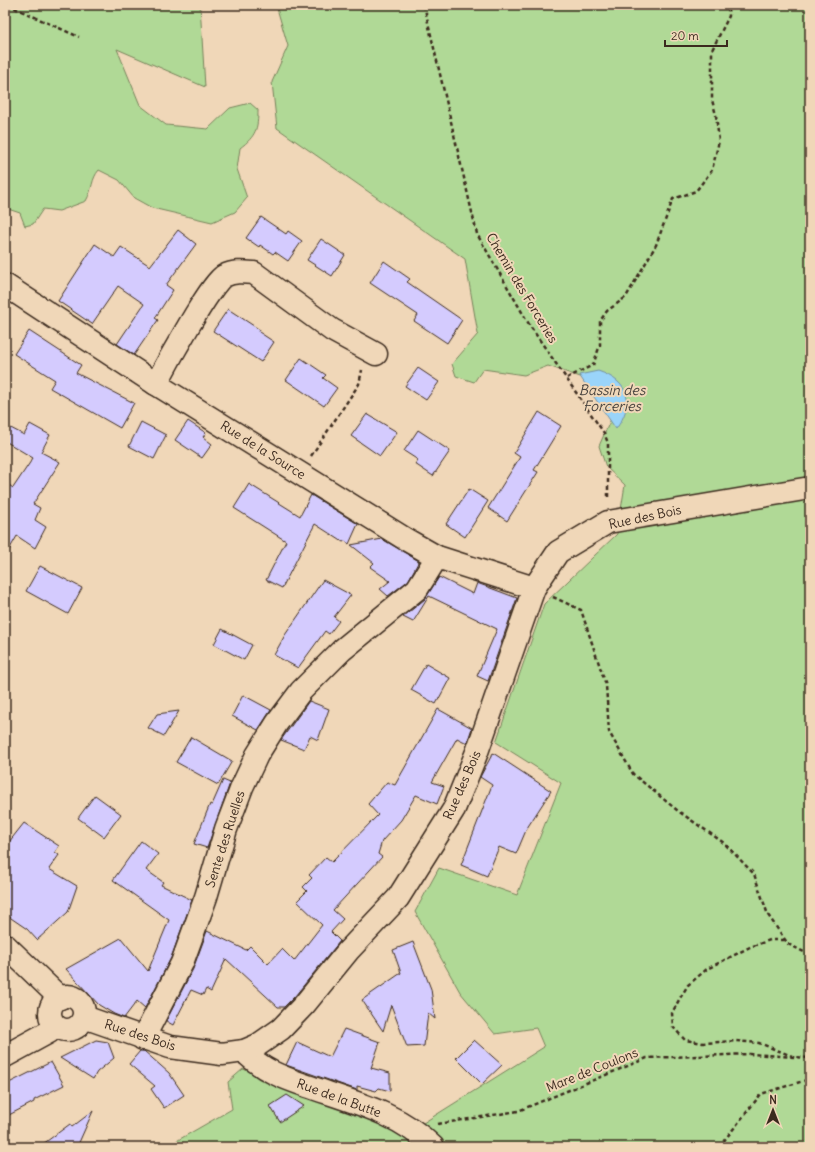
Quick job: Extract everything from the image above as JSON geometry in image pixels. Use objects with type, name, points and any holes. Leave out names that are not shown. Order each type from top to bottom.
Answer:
[{"type":"street","points":[[156,384],[209,292],[222,276],[239,271],[254,273],[332,330],[372,351]]},
{"type":"street","name":"Rue de la Source","points":[[5,285],[156,384],[437,557],[534,588]]},
{"type":"street","name":"Rue des Bois","points":[[84,1017],[143,1039],[170,1047],[222,1054],[244,1051],[258,1045],[281,1029],[304,1005],[348,951],[398,898],[454,809],[477,752],[534,588],[558,552],[608,522],[810,488]]},
{"type":"street","name":"Sente des Ruelles","points":[[143,1039],[182,963],[206,897],[226,829],[242,787],[257,755],[276,723],[301,691],[342,650],[417,589],[437,557]]},
{"type":"street","points":[[5,945],[60,998]]},
{"type":"street","points":[[69,997],[78,1000],[83,1008],[84,1017],[77,1027],[66,1030],[56,1025],[51,1016],[51,1010],[60,998],[69,997]]},
{"type":"street","points":[[5,1056],[49,1032],[56,1025]]},
{"type":"street","name":"Rue de la Butte","points":[[244,1051],[253,1062],[279,1076],[371,1109],[409,1126],[433,1147]]},
{"type":"path","points":[[8,5],[79,37]]},
{"type":"path","name":"Chemin des Forceries","points":[[424,5],[477,234],[530,326],[604,432],[608,443],[608,522]]},
{"type":"path","points":[[567,378],[593,364],[600,345],[600,322],[607,311],[626,297],[656,245],[673,199],[696,191],[712,170],[719,141],[716,115],[712,100],[712,50],[729,16],[728,5]]},
{"type":"path","points":[[300,473],[359,384],[372,351]]},
{"type":"path","points":[[534,588],[581,610],[606,685],[609,732],[633,774],[678,811],[724,843],[754,874],[768,915],[788,944],[810,955]]},
{"type":"path","points":[[785,940],[770,940],[750,947],[706,969],[688,985],[680,998],[672,1013],[673,1027],[685,1040],[703,1044],[736,1041],[759,1044],[795,1057]]},
{"type":"path","name":"Mare de Coulons","points":[[409,1126],[437,1124],[518,1111],[646,1058],[750,1054],[810,1058]]},
{"type":"path","points":[[719,1147],[761,1094],[810,1079]]},
{"type":"green space","points":[[5,5],[200,5],[205,87],[117,49],[140,105],[166,125],[208,129],[230,108],[250,103],[258,110],[257,127],[250,140],[240,148],[237,169],[247,198],[235,212],[212,222],[152,208],[134,198],[119,180],[99,170],[96,173],[86,201],[59,211],[43,209],[33,224],[25,226],[20,213],[5,208]]},
{"type":"green space","points":[[276,5],[810,5],[810,1147],[166,1147],[232,1109],[228,1082],[243,1069],[290,1086],[404,1135],[544,1047],[536,1028],[495,1034],[460,992],[415,912],[439,868],[517,895],[561,783],[496,742],[544,604],[617,534],[625,485],[606,467],[599,446],[618,403],[604,385],[548,366],[524,375],[483,369],[474,382],[456,376],[452,364],[478,334],[465,259],[277,128],[272,82],[288,46]]},
{"type":"water","name":"Bassin des Forceries","points":[[598,371],[617,381],[623,387],[626,394],[626,411],[616,429],[579,375]]},
{"type":"building","points":[[261,217],[286,234],[288,231],[302,241],[288,261],[275,252],[273,254],[260,245],[259,247],[246,238]]},
{"type":"building","points":[[178,230],[196,244],[166,285],[173,290],[155,318],[158,320],[134,355],[117,344],[144,304],[118,286],[92,324],[58,301],[95,244],[114,257],[121,247],[150,266]]},
{"type":"building","points":[[321,239],[345,255],[332,276],[307,260]]},
{"type":"building","points":[[384,261],[410,279],[407,282],[462,320],[447,343],[414,321],[418,315],[370,283]]},
{"type":"building","points":[[228,309],[260,330],[259,332],[274,342],[261,362],[213,331]]},
{"type":"building","points":[[29,331],[81,365],[76,373],[134,403],[120,428],[50,388],[55,380],[14,354]]},
{"type":"building","points":[[301,358],[326,375],[323,378],[337,388],[324,406],[286,380]]},
{"type":"building","points":[[418,368],[439,382],[426,400],[405,386]]},
{"type":"building","points":[[539,412],[561,426],[534,470],[538,472],[507,521],[488,508],[520,457],[514,453]]},
{"type":"building","points":[[367,414],[397,432],[380,456],[351,436]]},
{"type":"building","points":[[188,421],[206,433],[203,437],[212,444],[202,458],[175,440]]},
{"type":"building","points":[[141,422],[166,435],[154,459],[129,446]]},
{"type":"building","points":[[30,424],[50,435],[41,452],[60,462],[33,504],[40,508],[35,520],[46,527],[35,548],[17,536],[5,557],[5,482],[13,488],[33,458],[5,441],[5,425],[24,435]]},
{"type":"building","points":[[418,430],[450,451],[433,476],[415,464],[418,460],[404,451]]},
{"type":"building","points":[[249,484],[300,516],[311,495],[358,524],[349,544],[345,541],[343,542],[315,524],[282,588],[266,580],[286,541],[234,508]]},
{"type":"building","points":[[469,489],[488,501],[465,537],[446,524]]},
{"type":"building","points":[[382,539],[419,561],[408,581],[388,596],[380,589],[390,581],[370,567],[374,563],[351,545]]},
{"type":"building","points":[[40,566],[82,588],[68,614],[26,591]]},
{"type":"building","points":[[439,577],[473,594],[477,583],[517,598],[488,681],[477,676],[497,629],[429,596],[413,622],[403,617],[425,599]]},
{"type":"building","points":[[323,580],[351,595],[334,617],[339,621],[329,634],[325,631],[298,668],[274,655],[285,635]]},
{"type":"building","points":[[222,629],[252,645],[244,660],[214,644]]},
{"type":"building","points":[[426,664],[450,678],[436,704],[411,690]]},
{"type":"building","points":[[243,695],[271,710],[258,730],[232,716]]},
{"type":"building","points":[[309,701],[329,709],[318,740],[310,736],[304,749],[281,740]]},
{"type":"building","points":[[438,709],[472,728],[467,743],[457,738],[432,782],[444,786],[437,804],[416,795],[401,820],[382,841],[378,854],[382,857],[333,910],[343,919],[331,932],[340,941],[295,996],[284,1007],[278,1007],[226,959],[211,992],[206,989],[203,995],[191,990],[173,1025],[166,1021],[193,969],[207,931],[246,950],[250,946],[268,964],[282,949],[294,961],[322,925],[297,901],[307,891],[303,887],[312,878],[309,875],[326,857],[332,862],[378,815],[368,804],[387,782],[395,785]]},
{"type":"building","points":[[179,711],[164,736],[148,728],[157,714]]},
{"type":"building","points":[[191,737],[232,761],[218,785],[176,762]]},
{"type":"building","points":[[493,753],[551,791],[527,828],[516,854],[499,847],[487,876],[461,865],[492,785],[480,777]]},
{"type":"building","points":[[223,780],[230,783],[207,848],[194,844],[210,804],[212,805]]},
{"type":"building","points":[[95,795],[121,814],[104,837],[78,818]]},
{"type":"building","points":[[24,823],[59,846],[55,852],[59,855],[49,869],[77,886],[68,912],[37,940],[27,929],[5,914],[5,847]]},
{"type":"building","points":[[141,841],[158,854],[146,870],[163,882],[161,885],[192,900],[171,958],[145,1008],[137,1001],[124,1018],[99,1005],[66,969],[121,938],[148,971],[169,920],[113,880]]},
{"type":"building","points":[[413,942],[431,989],[435,1019],[428,1013],[424,1046],[407,1047],[391,1005],[383,1031],[362,1000],[401,973],[393,950]]},
{"type":"building","points":[[344,1029],[380,1042],[371,1068],[390,1073],[390,1091],[379,1088],[376,1091],[357,1086],[357,1090],[286,1065],[297,1042],[330,1057]]},
{"type":"building","points":[[96,1040],[108,1042],[114,1058],[97,1072],[93,1079],[60,1058]]},
{"type":"building","points":[[474,1040],[502,1065],[482,1084],[456,1058]]},
{"type":"building","points":[[140,1051],[144,1051],[169,1073],[184,1095],[164,1108],[151,1089],[155,1086],[129,1064]]},
{"type":"building","points":[[51,1062],[64,1085],[5,1117],[5,1085]]},
{"type":"building","points":[[287,1095],[304,1106],[280,1122],[270,1106]]},
{"type":"building","points":[[93,1111],[77,1147],[39,1147],[70,1124],[72,1127]]}]
